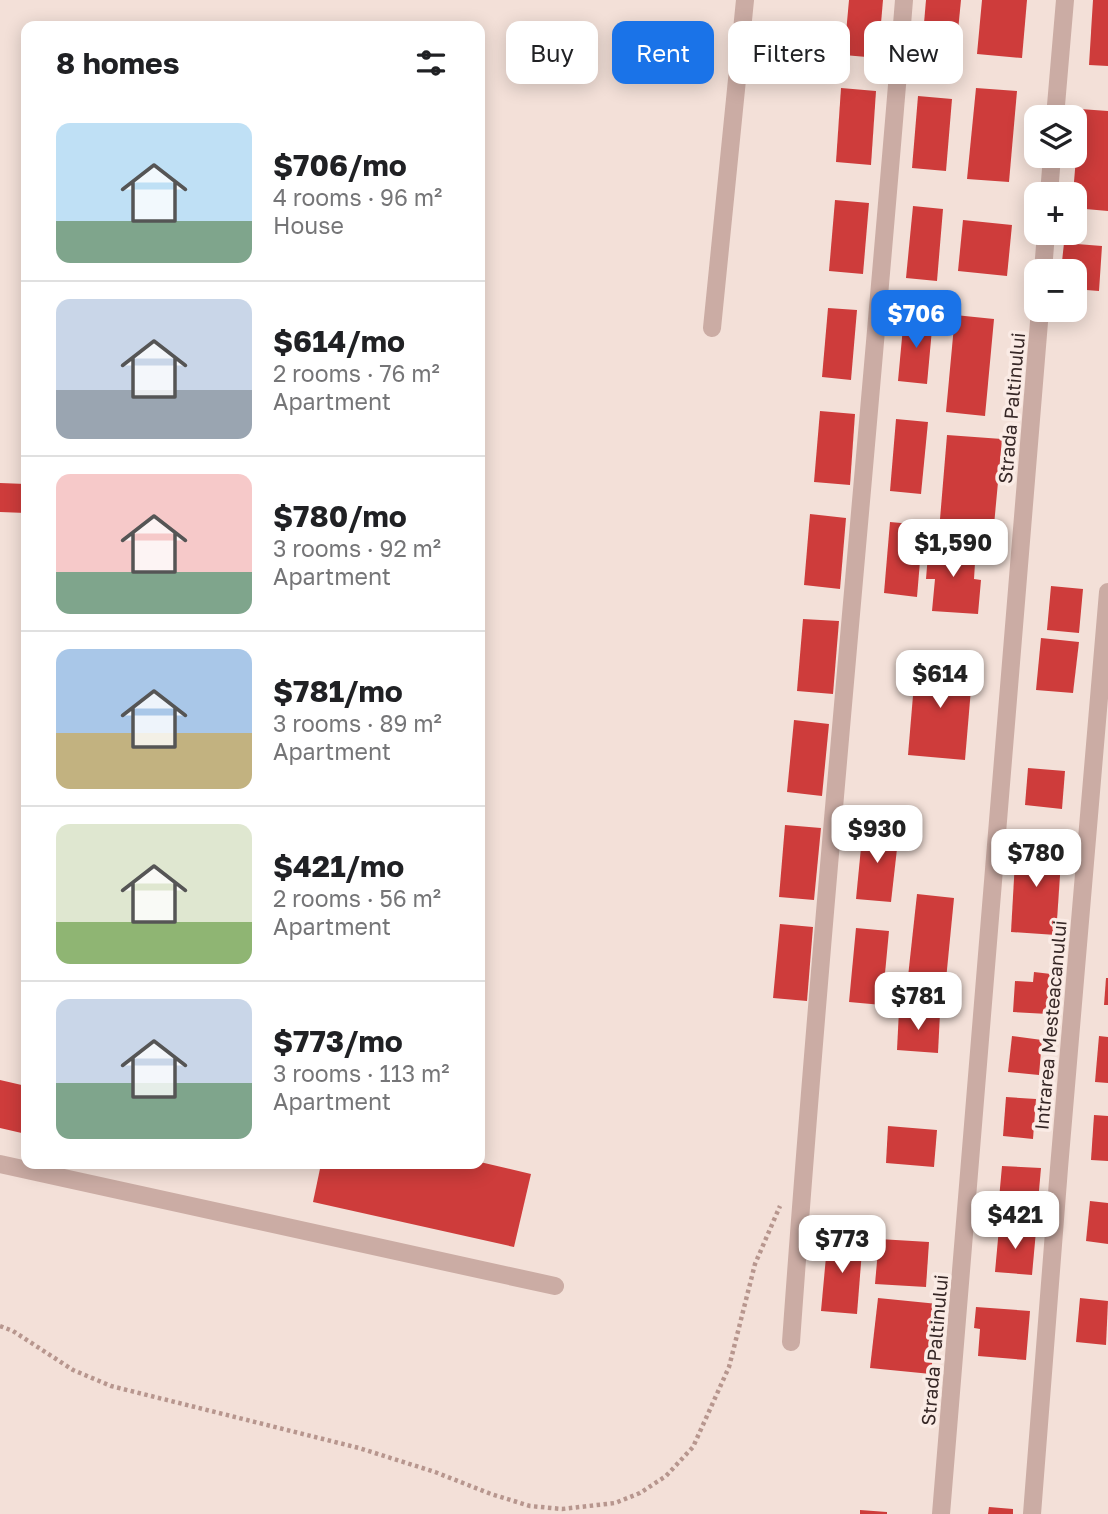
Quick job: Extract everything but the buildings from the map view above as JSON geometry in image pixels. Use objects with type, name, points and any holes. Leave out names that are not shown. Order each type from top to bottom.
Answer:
[{"type":"street","points":[[712,328],[745,0]]},
{"type":"street","points":[[791,1342],[904,0]]},
{"type":"street","points":[[1056,105],[1065,0]]},
{"type":"street","name":"Strada Paltinului","points":[[941,1514],[1039,322]]},
{"type":"street","name":"Intrarea Mesteacanului","points":[[1032,1514],[1108,592]]},
{"type":"street","points":[[0,1164],[21,1169]]},
{"type":"street","points":[[23,1169],[555,1286]]},
{"type":"path","points":[[0,1326],[13,1331],[74,1370],[111,1387],[359,1448],[530,1506],[562,1510],[615,1503],[640,1493],[666,1476],[693,1447],[729,1367],[755,1264],[776,1210],[803,1178]]}]
